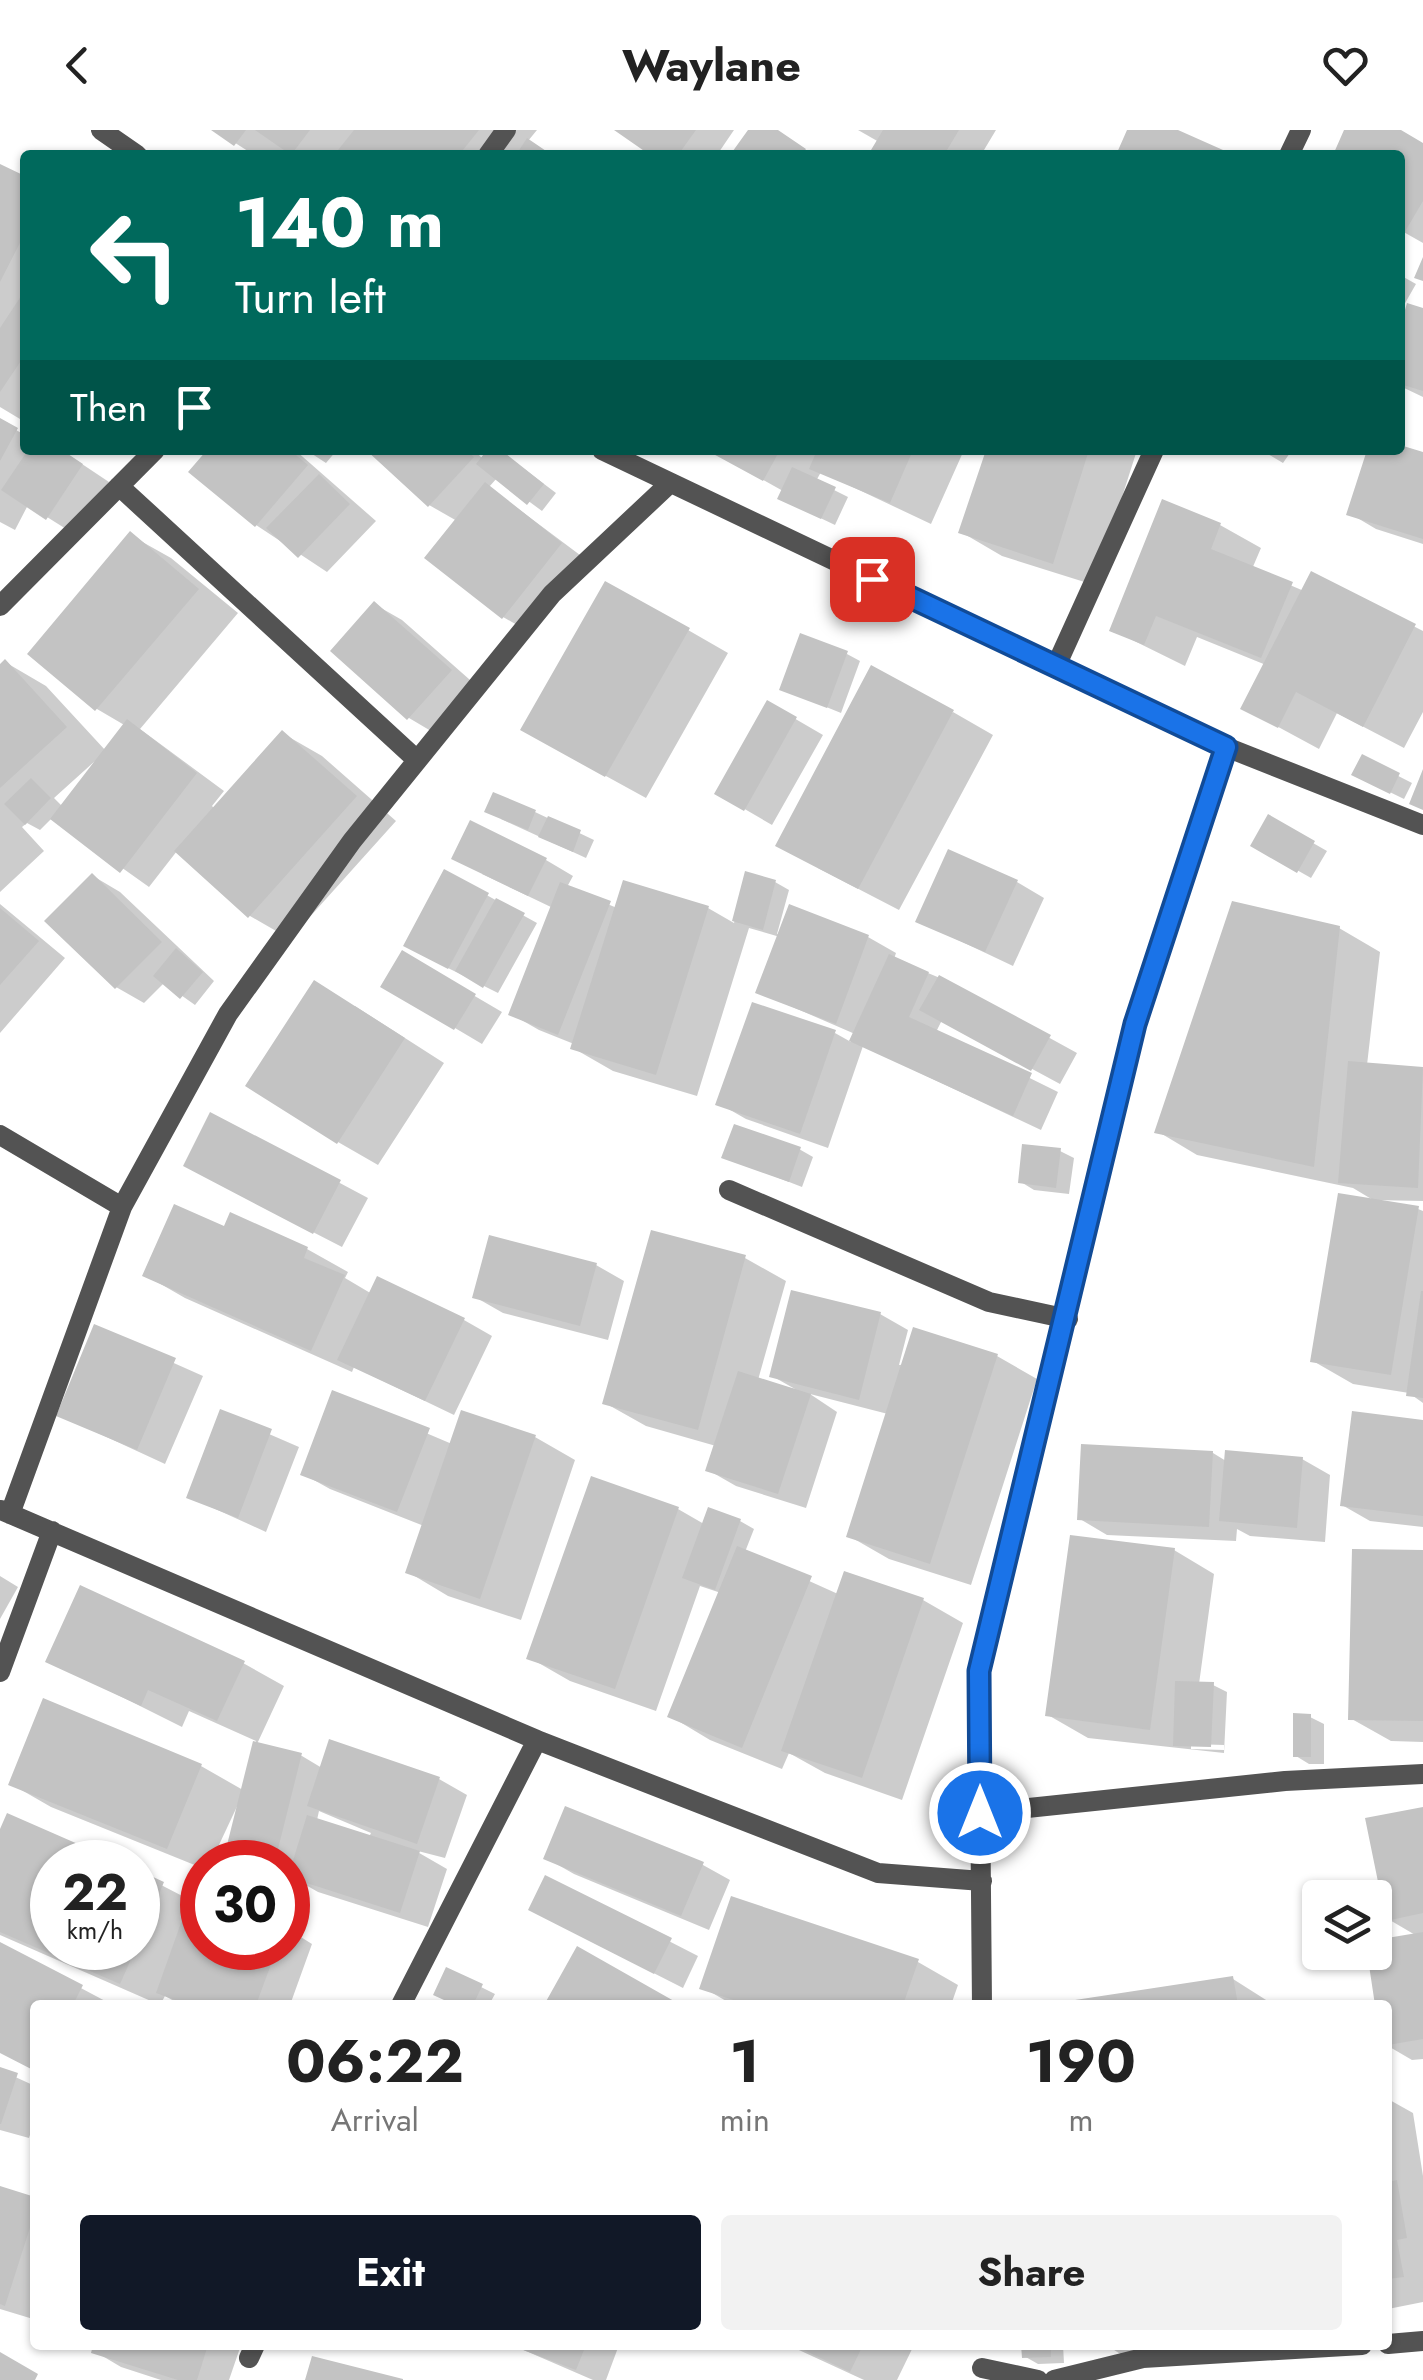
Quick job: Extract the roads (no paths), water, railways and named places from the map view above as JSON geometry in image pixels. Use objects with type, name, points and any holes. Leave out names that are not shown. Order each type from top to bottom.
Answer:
[{"type":"street","points":[[101,130],[130,150]]},
{"type":"street","points":[[0,606],[150,455]]},
{"type":"street","points":[[612,455],[1226,747],[1423,825]]},
{"type":"street","points":[[1056,666],[1152,455]]},
{"type":"street","points":[[669,484],[552,594],[352,841],[228,1014],[122,1207],[5,1512],[537,1740],[878,1873],[982,1880]]},
{"type":"street","points":[[118,486],[417,760]]},
{"type":"street","points":[[982,2000],[979,1671],[1068,1319],[1135,1024],[1226,747]]},
{"type":"street","points":[[0,1135],[122,1207]]},
{"type":"street","points":[[729,1190],[989,1302],[1068,1319]]},
{"type":"street","points":[[0,1672],[52,1531]]},
{"type":"street","points":[[404,2000],[537,1740]]},
{"type":"street","points":[[980,1813],[1285,1782],[1423,1774]]},
{"type":"street","points":[[1392,2344],[1423,2342]]},
{"type":"street","points":[[1054,2380],[1143,2358],[1278,2350]]},
{"type":"street","points":[[982,2374],[1038,2380]]}]
